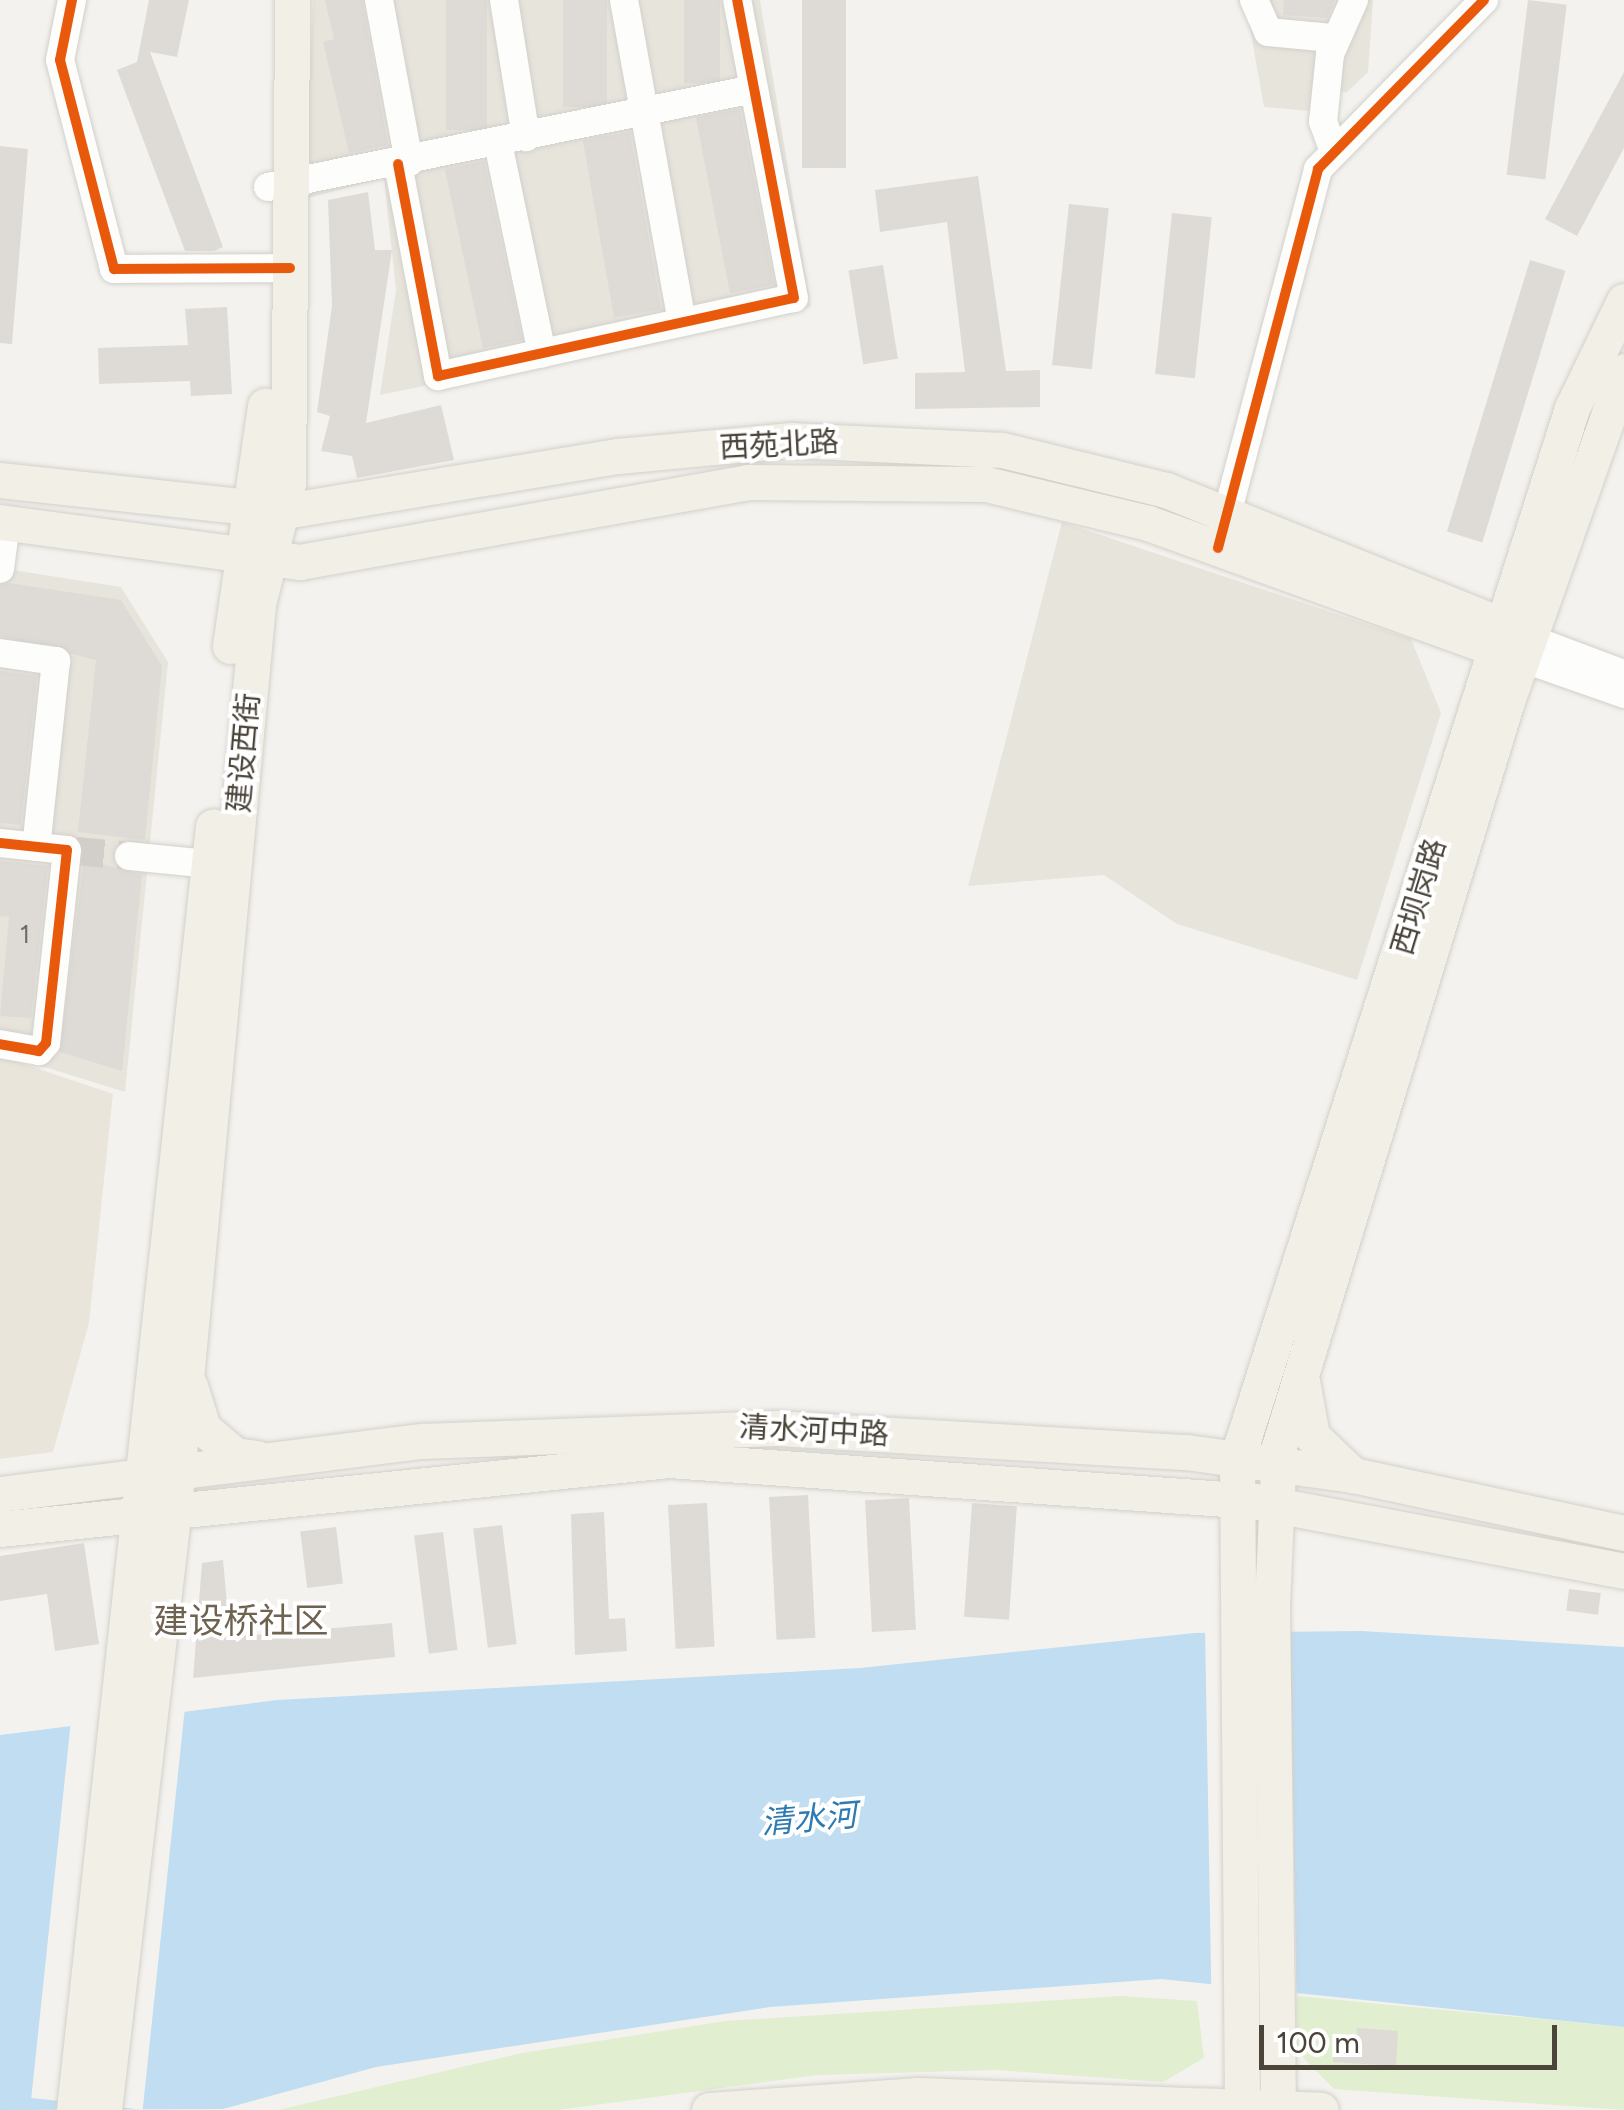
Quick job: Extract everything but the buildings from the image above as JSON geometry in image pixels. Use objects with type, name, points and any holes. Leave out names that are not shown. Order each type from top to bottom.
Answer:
[{"type":"main road","name":"建设西街","points":[[274,0],[280,187]]},
{"type":"main road","name":"建设西街","points":[[162,1473],[156,1391],[209,864],[256,557],[270,511],[280,187],[292,0]]},
{"type":"main road","name":"西坝岗路","points":[[1255,1482],[1302,1369],[1513,641],[1572,408],[1624,302]]},
{"type":"main road","name":"西坝岗路","points":[[1255,1482],[1262,1400],[1513,641],[1624,371]]},
{"type":"main road","name":"西苑北路","points":[[0,480],[270,511],[618,456],[791,440],[1002,450],[1228,513],[1513,641]]},
{"type":"main road","name":"西苑北路","points":[[3,522],[256,557],[331,558],[662,492],[906,477],[1052,498],[1513,641]]},
{"type":"main road","name":"建设西街","points":[[137,1676],[162,1473],[187,1372],[258,604],[256,557]]},
{"type":"main road","points":[[1302,1369],[1312,1436],[1354,1475]]},
{"type":"main road","points":[[187,1372],[203,1428],[235,1455],[268,1460]]},
{"type":"main road","points":[[84,1483],[137,1441],[156,1391]]},
{"type":"main road","points":[[1186,1452],[1220,1446],[1262,1400]]},
{"type":"main road","name":"清水河中路","points":[[0,1494],[268,1460],[645,1426],[1186,1452],[1255,1482],[1350,1514],[1624,1571]]},
{"type":"main road","name":"清水河中路","points":[[0,1529],[230,1501],[669,1460],[1182,1494],[1255,1482],[1354,1475],[1624,1533]]},
{"type":"main road","points":[[1242,2108],[1232,1544],[1255,1482]]},
{"type":"main road","points":[[1255,1482],[1272,1601],[1278,2109]]},
{"type":"main road","points":[[1182,1494],[1214,1512],[1232,1544]]},
{"type":"main road","points":[[84,1519],[119,1528],[149,1583],[187,1531],[230,1501]]},
{"type":"main road","points":[[1272,1601],[1292,1540],[1350,1514]]},
{"type":"main road","points":[[74,2110],[137,1676]]},
{"type":"main road","points":[[104,2110],[137,1676]]},
{"type":"main road","points":[[709,2110],[1009,2103],[1321,2110]]},
{"type":"street","points":[[72,0],[60,60],[114,269],[278,268]]},
{"type":"street","points":[[379,0],[438,376],[794,298],[736,0]]},
{"type":"street","points":[[504,0],[512,140],[542,353]]},
{"type":"street","points":[[624,0],[682,322]]},
{"type":"street","points":[[1333,148],[1322,122],[1332,38],[1354,0]]},
{"type":"street","points":[[1218,548],[1318,169],[1333,148],[1484,0]]},
{"type":"street","points":[[1260,8],[1332,38]]},
{"type":"street","points":[[280,187],[752,89]]},
{"type":"street","points":[[0,569],[3,522]]},
{"type":"street","points":[[1513,641],[1624,674]]},
{"type":"street","points":[[1513,641],[1624,694]]},
{"type":"street","points":[[0,654],[56,662],[36,847]]},
{"type":"street","points":[[0,843],[72,850],[46,1043],[39,1051],[0,1044]]},
{"type":"street","points":[[129,856],[209,864]]},
{"type":"shaded area","points":[[313,0],[760,0],[811,307],[380,395],[396,290],[384,178],[304,199]]},
{"type":"shaded area","points":[[1245,0],[1373,0],[1368,72],[1347,92],[1334,91],[1331,113],[1264,107]]},
{"type":"shaded area","points":[[1062,522],[1411,639],[1441,713],[1357,980],[1177,924],[1104,875],[968,886]]},
{"type":"shaded area","points":[[0,568],[121,587],[168,662],[125,1092],[0,1053]]},
{"type":"shaded area","points":[[0,1056],[113,1094],[89,1323],[53,1452],[0,1459]]},
{"type":"green space","points":[[1121,1996],[1197,2001],[1204,2058],[1163,2082],[996,2070],[817,2075],[558,2110],[278,2110],[522,2053],[726,2021]]},
{"type":"green space","points":[[1296,1996],[1624,2027],[1624,2110],[1334,2089],[1297,2051]]},
{"type":"water","name":"清水河","points":[[1362,1631],[1624,1647],[1624,2027],[1161,1979],[770,2007],[376,2067],[223,2109],[0,2110],[0,1735],[277,1700],[860,1668],[1195,1633]]},
{"type":"pier","points":[[1290,1627],[1297,2001],[1212,2002],[1205,1628]]},
{"type":"pier","points":[[74,1695],[185,1707],[143,2110],[31,2098]]},
{"type":"tunnel","points":[[76,851],[129,856]]},
{"type":"cycle path","points":[[72,0],[60,60],[114,269],[290,268]]},
{"type":"cycle path","points":[[398,164],[438,376],[794,298],[737,0]]},
{"type":"cycle path","points":[[1218,548],[1318,169],[1484,0]]},
{"type":"cycle path","points":[[0,843],[67,850],[46,1043],[39,1051],[0,1044]]},
{"type":"district","name":"建设桥社区","points":[[241,1621]]}]
